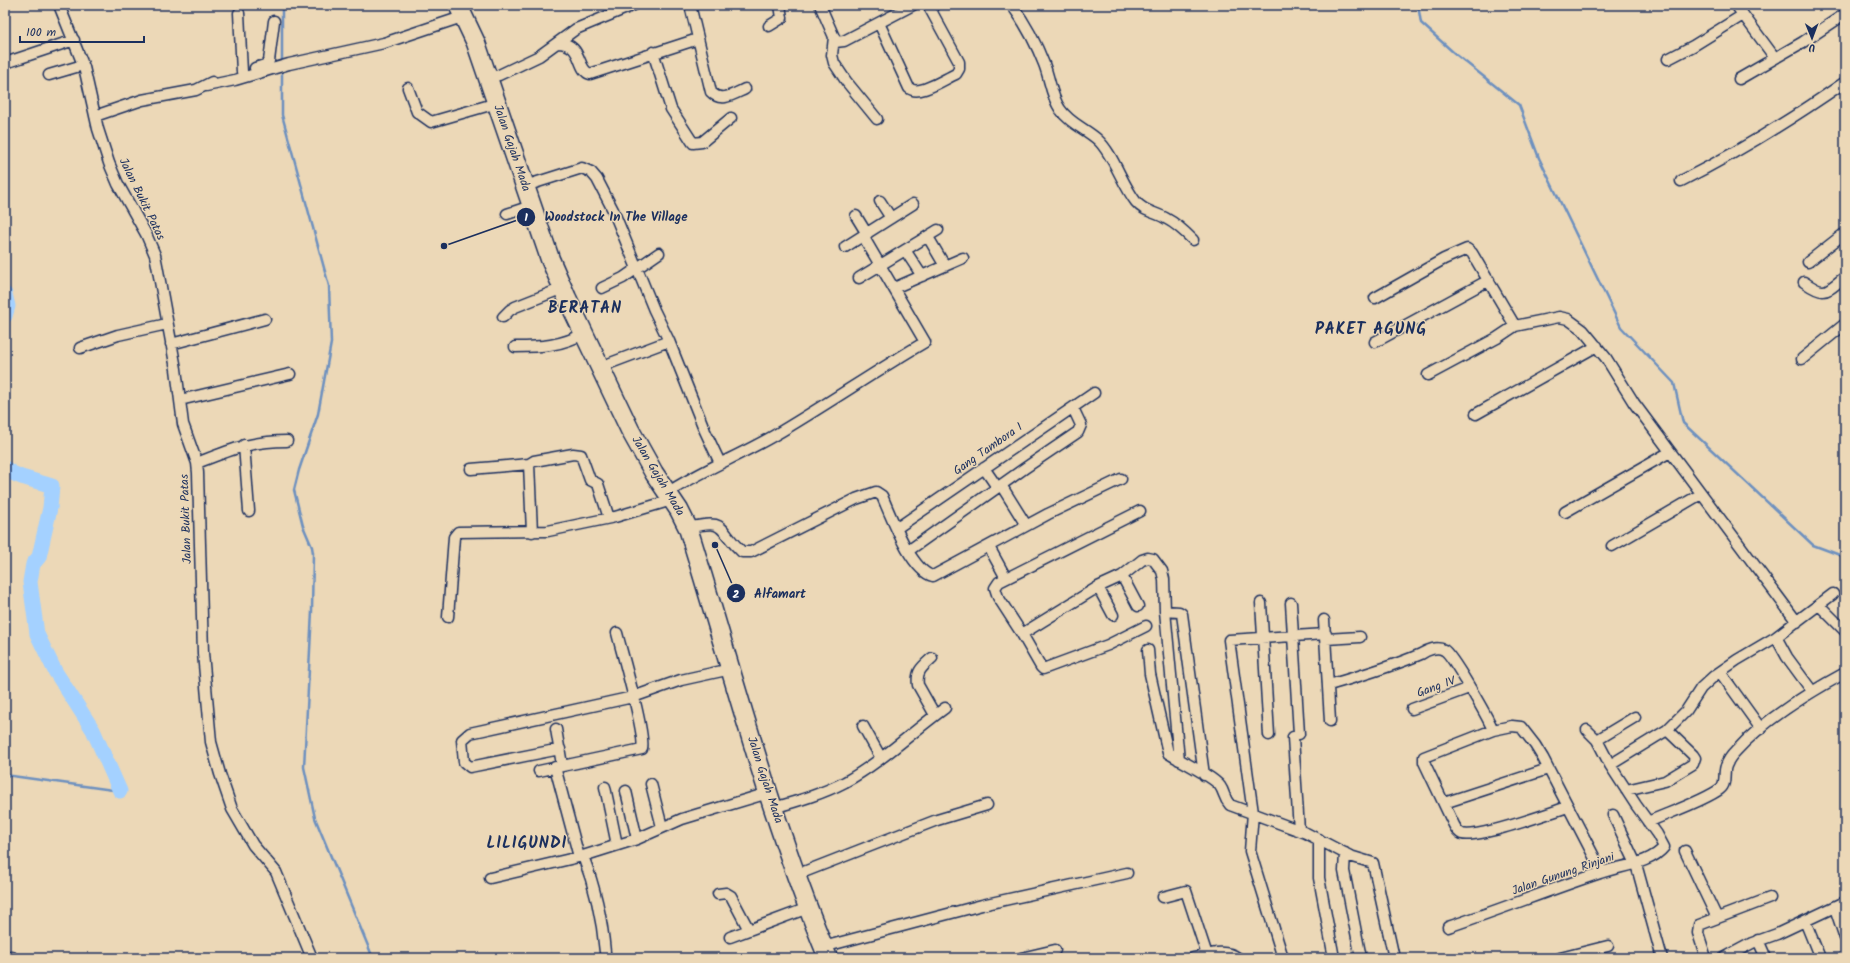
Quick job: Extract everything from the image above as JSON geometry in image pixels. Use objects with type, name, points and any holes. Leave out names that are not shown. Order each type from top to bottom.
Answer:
[{"type":"highway","name":"Jalan Gajah Mada","points":[[462,11],[497,103],[550,259],[630,430],[688,528],[770,800],[825,952]]},
{"type":"street","name":"Jalan Bukit Patas","points":[[59,5],[83,64],[102,143],[118,184],[138,218],[155,255],[186,435],[197,463],[199,488],[203,653],[211,742],[232,809],[253,845],[276,872],[312,958]]},
{"type":"street","points":[[488,78],[528,62],[576,29],[634,5]]},
{"type":"street","points":[[690,5],[708,84],[714,95],[718,97],[726,97],[745,89]]},
{"type":"street","points":[[769,26],[782,18],[780,5]]},
{"type":"street","points":[[820,5],[830,26],[835,42],[832,55],[838,70],[877,119]]},
{"type":"street","points":[[835,42],[844,41],[913,5]]},
{"type":"street","points":[[879,23],[909,88],[912,91],[919,92],[956,74],[959,68],[959,62],[928,5]]},
{"type":"street","points":[[1012,5],[1037,46],[1055,101],[1060,110],[1067,118],[1083,127],[1098,140],[1124,184],[1141,208],[1167,218],[1193,240]]},
{"type":"street","points":[[1736,5],[1775,58]]},
{"type":"street","points":[[95,116],[142,100],[196,90],[284,65],[384,43],[462,11]]},
{"type":"street","points":[[238,13],[242,72]]},
{"type":"street","points":[[1739,79],[1845,14]]},
{"type":"street","points":[[1668,59],[1743,16]]},
{"type":"street","points":[[206,86],[217,79],[268,63],[274,21]]},
{"type":"street","points":[[557,43],[563,43],[573,48],[588,74],[653,52],[698,39]]},
{"type":"street","points":[[5,62],[74,40]]},
{"type":"street","points":[[653,52],[671,109],[693,143],[702,142],[731,118]]},
{"type":"street","points":[[49,75],[83,64]]},
{"type":"street","points":[[1681,181],[1717,164],[1752,144],[1845,82]]},
{"type":"street","points":[[408,88],[417,112],[431,122],[497,103]]},
{"type":"street","points":[[525,186],[578,169],[586,169],[597,179],[638,267],[654,310],[670,341],[693,402],[720,463]]},
{"type":"street","points":[[880,201],[891,218]]},
{"type":"street","points":[[845,247],[913,204]]},
{"type":"street","points":[[507,214],[532,206]]},
{"type":"street","points":[[448,617],[455,534],[462,531],[548,531],[609,518],[670,496],[688,479],[751,449],[810,415],[849,391],[869,375],[925,342],[881,266],[856,216]]},
{"type":"street","points":[[860,278],[938,230]]},
{"type":"street","points":[[1808,262],[1845,233]]},
{"type":"street","points":[[928,236],[945,266]]},
{"type":"street","points":[[1375,298],[1465,249],[1472,253],[1516,326]]},
{"type":"street","points":[[905,250],[922,276]]},
{"type":"street","points":[[602,288],[623,278],[659,253]]},
{"type":"street","points":[[894,288],[963,258]]},
{"type":"street","points":[[1804,282],[1818,292],[1822,292],[1828,290],[1845,277]]},
{"type":"street","points":[[1375,342],[1489,280]]},
{"type":"street","points":[[503,317],[515,307],[563,288]]},
{"type":"street","points":[[1428,375],[1516,326],[1554,317],[1564,317],[1568,319],[1583,330],[1597,346],[1634,403],[1797,622]]},
{"type":"street","points":[[171,344],[265,319]]},
{"type":"street","points":[[80,348],[112,337],[167,324]]},
{"type":"street","points":[[1802,359],[1845,324]]},
{"type":"street","points":[[515,347],[536,347],[563,343],[584,333]]},
{"type":"street","points":[[600,367],[670,341]]},
{"type":"street","points":[[1476,414],[1597,346]]},
{"type":"street","points":[[180,400],[290,374]]},
{"type":"street","name":"Gang Tambora I","points":[[896,528],[1094,393]]},
{"type":"street","points":[[908,551],[1078,432],[1081,425],[1073,408]]},
{"type":"street","points":[[197,463],[244,445],[263,442],[287,441]]},
{"type":"street","points":[[244,445],[249,511]]},
{"type":"street","points":[[1565,512],[1670,452]]},
{"type":"street","points":[[471,469],[529,464],[534,461],[579,454],[590,480],[598,484],[609,518]]},
{"type":"street","points":[[529,464],[528,471],[532,532]]},
{"type":"street","points":[[984,468],[999,486],[1026,525]]},
{"type":"street","points":[[688,528],[710,524],[718,525],[725,530],[742,552],[751,552],[856,499],[873,492],[882,496],[908,551],[929,575],[934,576],[989,547],[1026,525],[1121,480]]},
{"type":"street","points":[[1612,546],[1701,494]]},
{"type":"street","points":[[1140,511],[1006,578],[996,585],[995,592],[1022,634],[1040,667],[1043,669],[1108,646],[1146,626]]},
{"type":"street","points":[[989,547],[1006,578]]},
{"type":"street","points":[[1022,634],[1098,587],[1122,576],[1142,560],[1148,558],[1153,559],[1162,571],[1164,579],[1165,611],[1179,760]]},
{"type":"street","points":[[1122,576],[1138,606]]},
{"type":"street","points":[[1098,587],[1113,614]]},
{"type":"street","points":[[1610,765],[1667,730],[1686,711],[1701,688],[1720,672],[1776,637],[1833,594]]},
{"type":"street","points":[[1261,603],[1269,735]]},
{"type":"street","points":[[1291,604],[1299,830]]},
{"type":"street","points":[[1819,605],[1845,631]]},
{"type":"street","points":[[1165,611],[1179,612],[1182,614],[1204,775]]},
{"type":"street","points":[[1324,620],[1330,721]]},
{"type":"street","points":[[539,771],[642,749],[642,740],[633,697],[617,633]]},
{"type":"street","points":[[1283,958],[1250,852],[1253,813],[1230,640],[1293,636],[1360,637]]},
{"type":"street","points":[[1776,637],[1787,657],[1812,691]]},
{"type":"street","points":[[1329,685],[1380,670],[1436,648],[1442,649],[1447,652],[1485,712],[1493,730]]},
{"type":"street","points":[[1148,650],[1150,674],[1168,753],[1220,786],[1224,799],[1230,805],[1299,830],[1345,853],[1368,861],[1374,865],[1394,958]]},
{"type":"street","points":[[932,658],[919,670],[917,680],[918,685],[935,715]]},
{"type":"street","points":[[560,749],[470,767],[464,762],[462,740],[464,736],[477,732],[633,697],[681,680],[731,669]]},
{"type":"street","points":[[1720,672],[1761,729]]},
{"type":"street","points":[[1648,822],[1705,797],[1721,788],[1724,782],[1726,767],[1730,758],[1761,729],[1812,691],[1845,673]]},
{"type":"street","name":"Gang IV","points":[[1412,709],[1469,688]]},
{"type":"street","points":[[490,878],[581,856],[617,845],[636,839],[682,819],[770,800],[804,800],[832,788],[864,771],[945,708]]},
{"type":"street","points":[[1597,740],[1635,717]]},
{"type":"street","points":[[863,726],[881,758]]},
{"type":"street","points":[[1568,807],[1509,826],[1468,835],[1458,832],[1424,762],[1424,757],[1493,730],[1512,726],[1521,727],[1535,745],[1548,769],[1568,807],[1602,872]]},
{"type":"street","points":[[556,729],[560,749],[559,766],[581,856],[596,892],[605,952]]},
{"type":"street","points":[[1587,730],[1597,740],[1610,765],[1661,839],[1664,847],[1659,852],[1636,864],[1662,958]]},
{"type":"street","points":[[1626,790],[1666,781],[1693,764],[1695,758],[1693,755],[1667,730]]},
{"type":"street","points":[[1444,803],[1548,769]]},
{"type":"street","points":[[651,784],[662,827]]},
{"type":"street","points":[[605,787],[617,845]]},
{"type":"street","points":[[626,791],[636,839]]},
{"type":"street","points":[[796,875],[937,820],[986,805]]},
{"type":"street","name":"Jalan Gunung Rinjani","points":[[1448,927],[1602,872],[1636,864],[1613,816]]},
{"type":"street","points":[[1319,839],[1319,878],[1334,958]]},
{"type":"street","points":[[1685,851],[1716,918]]},
{"type":"street","points":[[1345,853],[1344,871],[1361,958]]},
{"type":"street","points":[[825,952],[982,905],[1127,873]]},
{"type":"street","points":[[1163,897],[1186,891],[1207,957]]},
{"type":"street","points":[[718,894],[726,893],[731,896],[749,930]]},
{"type":"street","points":[[1706,958],[1698,928],[1702,923],[1770,898]]},
{"type":"street","points":[[1724,958],[1758,940],[1805,922],[1845,902]]},
{"type":"street","points":[[730,936],[808,908]]},
{"type":"street","points":[[1835,908],[1845,938]]},
{"type":"street","points":[[1805,922],[1820,958]]},
{"type":"street","points":[[1758,940],[1766,958]]},
{"type":"street","points":[[1560,958],[1608,946]]},
{"type":"street","points":[[1021,958],[1055,950]]},
{"type":"street","points":[[1193,958],[1207,957],[1223,952],[1236,957]]},
{"type":"waterway","points":[[282,5],[282,62]]},
{"type":"waterway","points":[[1418,5],[1421,23],[1453,52],[1519,105],[1539,158],[1621,327],[1674,383],[1683,423],[1813,545],[1845,557]]},
{"type":"waterway","points":[[282,69],[282,115],[329,286],[331,343],[318,414],[299,470],[294,490],[303,526],[313,553],[312,611],[304,767],[315,818],[373,958]]},
{"type":"waterway","points":[[5,294],[8,306],[5,316]]},
{"type":"waterway","points":[[5,468],[21,477],[52,486],[50,508],[39,557],[33,564],[30,582],[37,634],[55,671],[93,730],[120,791]]},
{"type":"waterway","points":[[5,775],[120,791]]},
{"type":"place","name":"Woodstock In The Village","points":[[444,246]]},
{"type":"place","name":"Alfamart","points":[[715,545]]},
{"type":"district","name":"BERATAN","points":[[585,308]]},
{"type":"district","name":"PAKET AGUNG","points":[[1371,329]]},
{"type":"district","name":"LILIGUNDI","points":[[527,843]]}]
